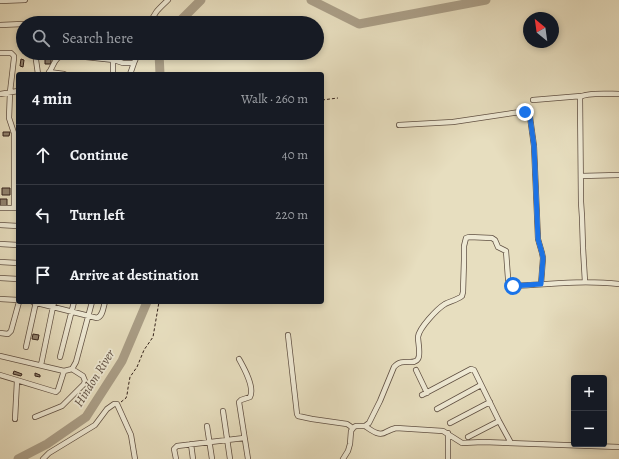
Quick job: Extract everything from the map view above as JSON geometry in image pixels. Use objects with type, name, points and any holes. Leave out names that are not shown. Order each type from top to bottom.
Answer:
[{"type":"street","points":[[0,1],[25,0]]},
{"type":"street","points":[[153,16],[168,0]]},
{"type":"street","points":[[0,25],[16,24]]},
{"type":"street","points":[[0,52],[11,53],[14,56],[9,118],[14,133],[16,208],[0,208]]},
{"type":"street","points":[[36,60],[38,72]]},
{"type":"street","points":[[49,72],[56,60]]},
{"type":"street","points":[[113,72],[114,60],[123,63],[133,63]]},
{"type":"street","points":[[131,72],[134,60]]},
{"type":"street","points":[[0,94],[16,91]]},
{"type":"street","points":[[533,100],[581,96],[588,94],[619,94]]},
{"type":"street","points":[[581,96],[581,202],[585,282]]},
{"type":"street","points":[[399,125],[453,122],[520,112],[525,112],[528,114],[530,117],[534,146],[538,239],[543,258],[541,284]]},
{"type":"street","points":[[581,176],[619,175]]},
{"type":"street","points":[[0,225],[16,226]]},
{"type":"street","points":[[365,426],[369,423],[396,364],[401,362],[415,362],[418,360],[418,338],[423,326],[442,307],[462,296],[464,246],[466,238],[471,236],[492,238],[495,240],[498,247],[506,251],[508,283],[513,286],[585,282],[619,284]]},
{"type":"street","points":[[0,244],[16,245]]},
{"type":"street","points":[[0,262],[16,263]]},
{"type":"street","points":[[0,278],[16,279]]},
{"type":"street","points":[[0,298],[16,301]]},
{"type":"street","points":[[0,333],[8,334],[11,331],[17,304]]},
{"type":"street","points":[[26,347],[35,304]]},
{"type":"street","points":[[41,366],[53,304],[71,312],[96,318],[100,317],[102,314],[104,304]]},
{"type":"street","points":[[60,357],[73,304]]},
{"type":"street","points":[[0,356],[64,371],[72,369],[76,362],[91,304]]},
{"type":"street","points":[[288,335],[298,416],[347,424],[352,428]]},
{"type":"street","points":[[239,359],[247,374],[252,394],[250,397],[239,402],[248,459]]},
{"type":"street","points":[[35,417],[62,406],[84,384],[85,381],[83,376],[72,369]]},
{"type":"street","points":[[416,370],[425,394],[471,369],[474,370],[511,444]]},
{"type":"street","points":[[0,375],[56,392],[64,371]]},
{"type":"street","points":[[16,419],[17,381]]},
{"type":"street","points":[[437,409],[481,385]]},
{"type":"street","points":[[450,423],[490,402]]},
{"type":"street","points":[[43,459],[49,453],[95,425],[110,406],[114,404],[117,404],[121,416],[129,428],[135,459]]},
{"type":"street","points":[[223,411],[230,459]]},
{"type":"street","points":[[468,438],[499,421]]},
{"type":"street","points":[[207,426],[212,459]]},
{"type":"street","points":[[352,428],[356,426],[365,426],[376,433],[381,434],[393,428],[440,430],[445,431],[462,443],[483,442],[619,447]]},
{"type":"street","points":[[343,459],[350,444],[350,433],[352,428]]},
{"type":"street","points":[[448,434],[448,459]]},
{"type":"street","points":[[176,459],[174,449],[177,446],[244,438]]},
{"type":"street","points":[[191,444],[193,459]]},
{"type":"path","points":[[324,100],[338,98]]},
{"type":"path","points":[[117,404],[123,401],[127,395],[130,380],[144,350],[153,337],[159,304]]},
{"type":"building","points":[[21,60],[24,60],[23,67],[20,66]]},
{"type":"building","points":[[45,60],[51,60],[51,64],[45,64]]},
{"type":"building","points":[[3,132],[10,132],[9,136],[3,136]]},
{"type":"building","points":[[2,188],[10,188],[10,195],[2,195]]},
{"type":"building","points":[[0,199],[7,199],[7,208],[0,208]]},
{"type":"building","points":[[33,334],[39,335],[38,340],[32,339]]},
{"type":"building","points":[[14,371],[22,374],[21,376],[13,374]]},
{"type":"building","points":[[35,373],[40,375],[40,377],[35,376]]},
{"type":"waterway","name":"Hindon River","points":[[185,16],[201,0]]},
{"type":"waterway","name":"Hindon River","points":[[311,0],[359,24],[486,0]]},
{"type":"waterway","name":"Hindon River","points":[[159,60],[160,72]]},
{"type":"waterway","name":"Hindon River","points":[[18,459],[47,444],[86,417],[122,361],[146,304]]},
{"type":"route","points":[[513,286],[541,284],[543,258],[538,239],[534,146],[530,117],[525,112]]}]
